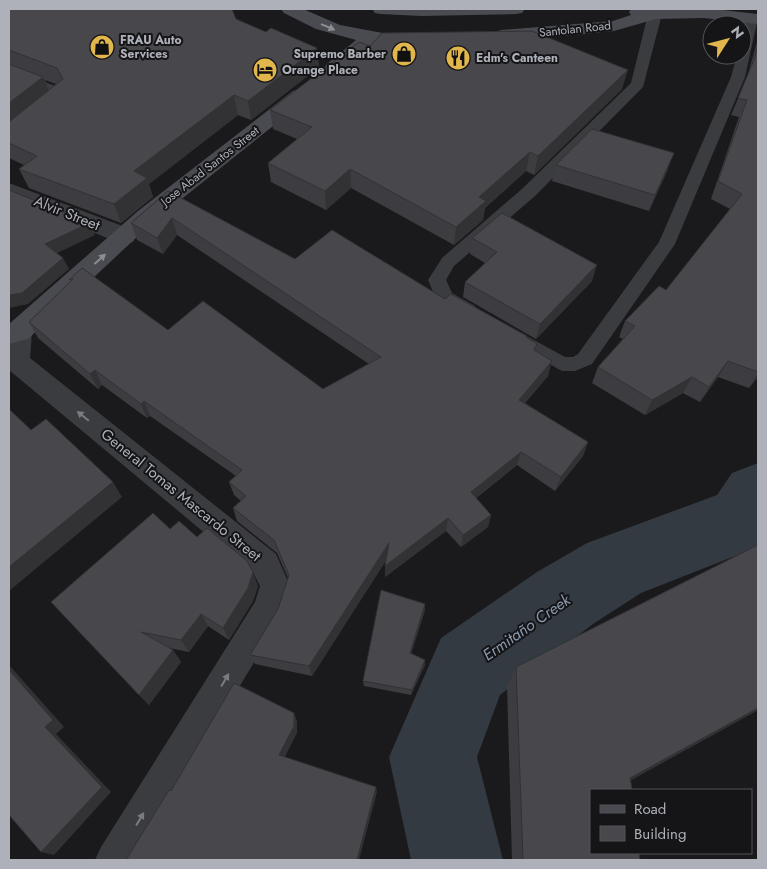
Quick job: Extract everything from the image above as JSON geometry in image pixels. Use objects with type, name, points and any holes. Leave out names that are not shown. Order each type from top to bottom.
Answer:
[{"type":"main road","points":[[290,9],[305,18],[342,34],[368,38],[398,39]]},
{"type":"main road","points":[[381,9],[422,11],[516,9]]},
{"type":"main road","name":"Santolan Road","points":[[619,9],[655,14],[704,13],[754,18]]},
{"type":"main road","name":"Santolan Road","points":[[481,37],[614,26],[655,14]]},
{"type":"main road","name":"Jose Abad Santos Street","points":[[14,332],[146,216],[357,50],[368,38]]},
{"type":"street","name":"Alvir Street","points":[[9,190],[125,236]]},
{"type":"street","name":"General Tomas Mascardo Street","points":[[14,332],[17,362],[266,564],[274,586],[269,608],[114,860]]},
{"type":"lane","points":[[655,14],[638,84],[528,192],[448,262],[437,280],[444,297],[562,364],[575,364],[585,359],[667,244],[738,77],[754,18]]},
{"type":"lane","points":[[9,72],[59,92],[61,98],[9,139]]},
{"type":"building","points":[[9,9],[232,9],[236,19],[266,32],[271,28],[317,48],[248,101],[234,95],[134,171],[147,178],[114,204],[19,169],[37,156],[9,143],[9,122],[63,79],[57,68],[9,50]]},
{"type":"building","points":[[532,31],[628,70],[538,156],[530,152],[479,197],[486,201],[456,227],[350,169],[325,191],[268,163],[312,127],[270,110],[359,42],[370,46],[382,33]]},
{"type":"building","points":[[758,45],[758,372],[728,361],[709,387],[692,377],[652,400],[598,367],[635,326],[625,321],[659,286],[666,290],[742,194],[718,181],[747,100],[738,98],[754,60]]},
{"type":"building","points":[[9,64],[43,77],[9,103]]},
{"type":"building","points":[[592,129],[674,153],[655,195],[556,165]]},
{"type":"building","points":[[9,190],[90,223],[45,244],[63,258],[22,293],[9,295]]},
{"type":"building","points":[[168,191],[295,259],[332,230],[445,299],[451,294],[527,336],[537,344],[534,350],[552,361],[519,400],[588,442],[561,477],[521,452],[471,492],[491,515],[463,535],[448,518],[385,566],[389,543],[309,666],[250,655],[278,609],[289,575],[274,540],[233,508],[246,496],[229,482],[242,470],[144,401],[141,404],[95,370],[90,374],[29,322],[82,268],[168,330],[203,301],[323,389],[381,357],[172,218],[157,238],[131,223]]},
{"type":"building","points":[[502,213],[597,265],[540,324],[465,282],[497,252],[472,238]]},
{"type":"building","points":[[9,409],[31,430],[46,419],[113,482],[9,567]]},
{"type":"building","points":[[153,513],[170,529],[179,521],[197,537],[207,528],[247,561],[253,572],[248,588],[223,628],[201,614],[181,640],[141,632],[173,650],[139,695],[51,602]]},
{"type":"building","points":[[758,545],[758,708],[630,778],[632,789],[590,789],[590,854],[639,854],[640,860],[523,860],[516,667]]},
{"type":"building","points":[[381,590],[425,604],[410,653],[425,660],[412,690],[363,681]]},
{"type":"building","points":[[9,670],[53,720],[45,727],[102,787],[41,852],[9,815]]},
{"type":"building","points":[[234,683],[294,713],[294,726],[279,755],[376,787],[357,860],[126,860],[169,790],[171,791]]},
{"type":"waterway","name":"Ermitaño Creek","points":[[457,860],[433,757],[470,667],[565,598],[614,568],[743,519],[758,495]]},
{"type":"place","name":"FRAU Auto Services","points":[[102,47]]},
{"type":"place","name":"Supremo Barber","points":[[404,54]]},
{"type":"place","name":"Edm's Canteen","points":[[458,58]]},
{"type":"place","name":"Orange Place","points":[[265,70]]}]
